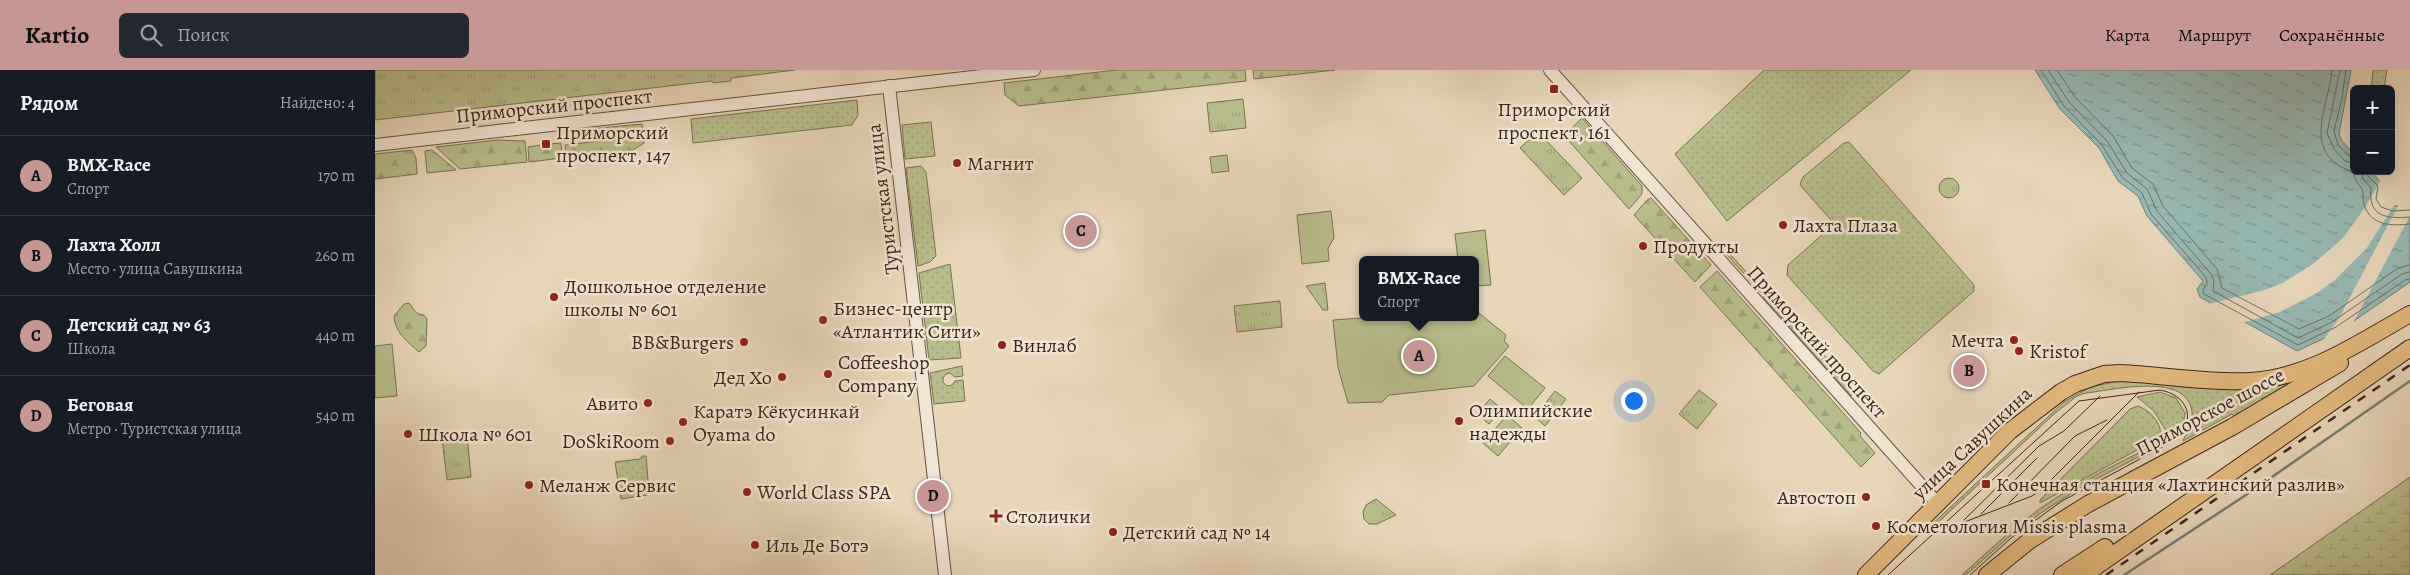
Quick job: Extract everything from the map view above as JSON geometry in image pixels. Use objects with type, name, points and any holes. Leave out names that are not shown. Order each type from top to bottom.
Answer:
[{"type":"main road","name":"улица Савушкина","points":[[1866,575],[2010,431],[2061,392],[2089,378],[2120,373],[2250,381],[2281,376],[2315,365],[2410,315]]},
{"type":"main road","name":"Приморское шоссе","points":[[1987,575],[2029,541],[2111,490],[2232,427],[2313,380],[2410,315]]},
{"type":"main road","points":[[2084,575],[2410,348]]},
{"type":"main road","points":[[2062,575],[2119,539],[2209,488]]},
{"type":"street","name":"Приморский проспект","points":[[375,145],[1034,70]]},
{"type":"street","name":"Приморский проспект","points":[[1550,70],[1937,503]]},
{"type":"street","name":"Туристская улица","points":[[889,86],[945,575]]},
{"type":"green space","points":[[375,70],[795,70],[731,78],[731,81],[713,83],[712,81],[375,120]]},
{"type":"green space","points":[[1116,70],[1245,70],[1246,81],[1019,106],[1005,95],[1004,83]]},
{"type":"green space","points":[[1253,70],[1335,70],[1254,79]]},
{"type":"green space","points":[[1764,70],[1911,70],[1727,221],[1675,154]]},
{"type":"green space","points":[[2373,70],[2387,70],[2385,85],[2371,85]]},
{"type":"green space","points":[[1243,99],[1246,128],[1210,132],[1207,103]]},
{"type":"green space","points":[[857,100],[858,115],[852,125],[693,143],[691,119]]},
{"type":"green space","points":[[1582,118],[1642,186],[1642,194],[1629,209],[1569,141],[1572,128]]},
{"type":"green space","points":[[931,122],[935,156],[905,159],[902,125]]},
{"type":"green space","points":[[642,124],[643,132],[564,141],[564,137],[590,129]]},
{"type":"green space","points":[[1538,132],[1582,178],[1564,195],[1520,148]]},
{"type":"green space","points":[[643,136],[644,143],[633,150],[566,158],[565,145]]},
{"type":"green space","points":[[498,140],[525,141],[527,162],[460,169],[436,147]]},
{"type":"green space","points":[[1849,142],[1974,285],[1974,291],[1879,374],[1873,371],[1787,275],[1788,265],[1832,226],[1831,220],[1800,185],[1803,177],[1844,143]]},
{"type":"green space","points":[[561,143],[562,158],[529,162],[528,147],[540,145],[541,149],[550,148],[550,144]]},
{"type":"green space","points":[[412,150],[416,158],[417,174],[375,179],[375,154]]},
{"type":"green space","points":[[432,150],[456,170],[427,173],[425,151]]},
{"type":"green space","points":[[1227,155],[1229,171],[1212,173],[1210,157]]},
{"type":"green space","points":[[921,166],[926,172],[936,256],[930,262],[918,266],[906,168]]},
{"type":"green space","points":[[1949,178],[1956,181],[1959,188],[1956,195],[1949,198],[1942,195],[1939,188],[1942,181]]},
{"type":"green space","points":[[1651,198],[1711,265],[1695,282],[1634,215]]},
{"type":"green space","points":[[1331,211],[1334,238],[1328,248],[1329,261],[1302,264],[1297,215]]},
{"type":"green space","points":[[1485,230],[1491,285],[1479,286],[1479,256],[1458,256],[1455,234]]},
{"type":"green space","points":[[1720,243],[1768,296],[1770,295],[1856,391],[1851,396],[1718,245]]},
{"type":"green space","points":[[950,264],[961,358],[929,360],[919,273]]},
{"type":"green space","points":[[1717,271],[1861,433],[1860,436],[1875,453],[1861,467],[1700,287]]},
{"type":"green space","points":[[1325,283],[1328,310],[1323,310],[1306,286]]},
{"type":"green space","points":[[1280,301],[1282,327],[1237,332],[1234,306]]},
{"type":"green space","points":[[409,303],[416,313],[424,315],[427,319],[426,346],[419,352],[402,336],[395,322],[394,316],[404,304]]},
{"type":"green space","points":[[1479,313],[1506,335],[1504,341],[1509,346],[1474,386],[1389,395],[1382,402],[1348,403],[1338,367],[1333,320],[1359,318],[1359,321],[1479,321]]},
{"type":"green space","points":[[392,344],[397,396],[375,398],[375,346]]},
{"type":"green space","points":[[1505,356],[1545,388],[1528,409],[1488,376]]},
{"type":"green space","points":[[962,366],[963,376],[955,377],[950,373],[946,374],[943,382],[947,386],[952,385],[955,381],[963,380],[965,401],[934,404],[930,373]]},
{"type":"green space","points":[[2119,381],[2291,381],[2292,383],[2234,416],[2232,414],[2183,441],[2192,420],[2190,404],[2181,394],[2168,388],[2151,386],[2133,387],[2086,393],[2077,396],[2054,414],[1931,529],[1929,527],[2064,402],[2090,387]]},
{"type":"green space","points":[[1699,390],[1717,404],[1697,429],[1679,414]]},
{"type":"green space","points":[[1555,391],[1566,399],[1545,426],[1535,417]]},
{"type":"green space","points":[[2160,392],[2176,398],[2185,413],[2183,426],[2168,434],[2154,411],[2137,397]]},
{"type":"green space","points":[[1490,399],[1502,409],[1489,424],[1477,414]]},
{"type":"green space","points":[[2138,406],[2151,414],[2158,423],[2160,428],[2159,438],[2040,503],[2040,500],[2130,409]]},
{"type":"green space","points":[[1507,415],[1522,428],[1498,456],[1483,443]]},
{"type":"green space","points":[[2180,432],[2169,441],[2083,486],[2041,513],[2010,536],[1966,575],[1962,575],[2018,525],[2038,510],[2072,488]]},
{"type":"green space","points":[[467,435],[471,477],[447,480],[442,438]]},
{"type":"green space","points":[[642,456],[646,456],[649,492],[647,495],[621,499],[615,462],[640,459]]},
{"type":"green space","points":[[2410,477],[2410,575],[2270,575]]},
{"type":"green space","points":[[1376,499],[1396,515],[1377,524],[1369,524],[1364,519],[1363,512],[1366,505]]},
{"type":"water","points":[[2035,70],[2351,70],[2339,134],[2342,141],[2350,150],[2350,175],[2374,175],[2383,185],[2382,201],[2393,206],[2410,205],[2410,282],[2338,332],[2297,351],[2200,297],[2197,289],[2203,281],[2147,216],[2138,196],[2118,181],[2099,148],[2060,109]]},
{"type":"pier","points":[[2381,179],[2386,184],[2385,200],[2395,204],[2366,249],[2335,280],[2317,293],[2280,312],[2242,323],[2208,304],[2265,290],[2283,283],[2313,264],[2343,238],[2366,206]]},
{"type":"pier","points":[[2410,203],[2410,216],[2352,325],[2321,343],[2339,318],[2399,204]]},
{"type":"waterway","points":[[2124,575],[2249,493],[2410,381]]},
{"type":"tram line","points":[[1888,575],[2079,401],[2160,390],[2177,397],[2183,402],[2188,416],[2187,423],[2177,439],[2062,501],[2011,538],[1970,575]]},
{"type":"tram line","points":[[1936,533],[2032,496],[2041,490],[2139,392]]},
{"type":"tram line","points":[[1964,520],[2039,446],[2064,431],[2100,396]]},
{"type":"tram line","points":[[2009,503],[2075,436],[2107,420]]},
{"type":"tram line","points":[[1981,514],[2037,458]]},
{"type":"railway","points":[[2106,575],[2410,365]]},
{"type":"place","name":"Приморский проспект, 161","points":[[1554,89]]},
{"type":"place","name":"Приморский проспект, 147","points":[[546,144]]},
{"type":"place","name":"Магнит","points":[[957,163]]},
{"type":"place","name":"Лахта Плаза","points":[[1783,225]]},
{"type":"place","name":"Детский сад № 63","points":[[1081,231]]},
{"type":"place","name":"Продукты","points":[[1643,246]]},
{"type":"place","name":"Дошкольное отделение школы № 601","points":[[554,297]]},
{"type":"place","name":"Бизнес-центр «Атлантик Сити»","points":[[823,320]]},
{"type":"place","name":"Мечта","points":[[2014,340]]},
{"type":"place","name":"BB&Burgers","points":[[744,342]]},
{"type":"place","name":"Винлаб","points":[[1002,345]]},
{"type":"place","name":"Kristof","points":[[2019,351]]},
{"type":"place","name":"BMX-Race","points":[[1419,356]]},
{"type":"place","name":"Лахта Холл","points":[[1969,371]]},
{"type":"place","name":"Coffeeshop Company","points":[[828,374]]},
{"type":"place","name":"Дед Хо","points":[[782,377]]},
{"type":"place","name":"Авито","points":[[648,403]]},
{"type":"place","name":"Олимпийские надежды","points":[[1459,421]]},
{"type":"place","name":"Каратэ Кёкусинкай Oyama do","points":[[683,422]]},
{"type":"place","name":"Школа № 601","points":[[408,434]]},
{"type":"place","name":"DoSkiRoom","points":[[670,441]]},
{"type":"place","name":"Конечная станция «Лахтинский разлив»","points":[[1986,484]]},
{"type":"place","name":"Меланж Сервис","points":[[529,485]]},
{"type":"place","name":"World Class SPA","points":[[747,492]]},
{"type":"place","name":"Беговая","points":[[933,496]]},
{"type":"place","name":"Автостоп","points":[[1866,497]]},
{"type":"place","name":"Столички","points":[[996,516]]},
{"type":"place","name":"Косметология Missis plasma","points":[[1876,526]]},
{"type":"place","name":"Детский сад № 14","points":[[1113,532]]},
{"type":"place","name":"Иль Де Ботэ","points":[[755,545]]}]
